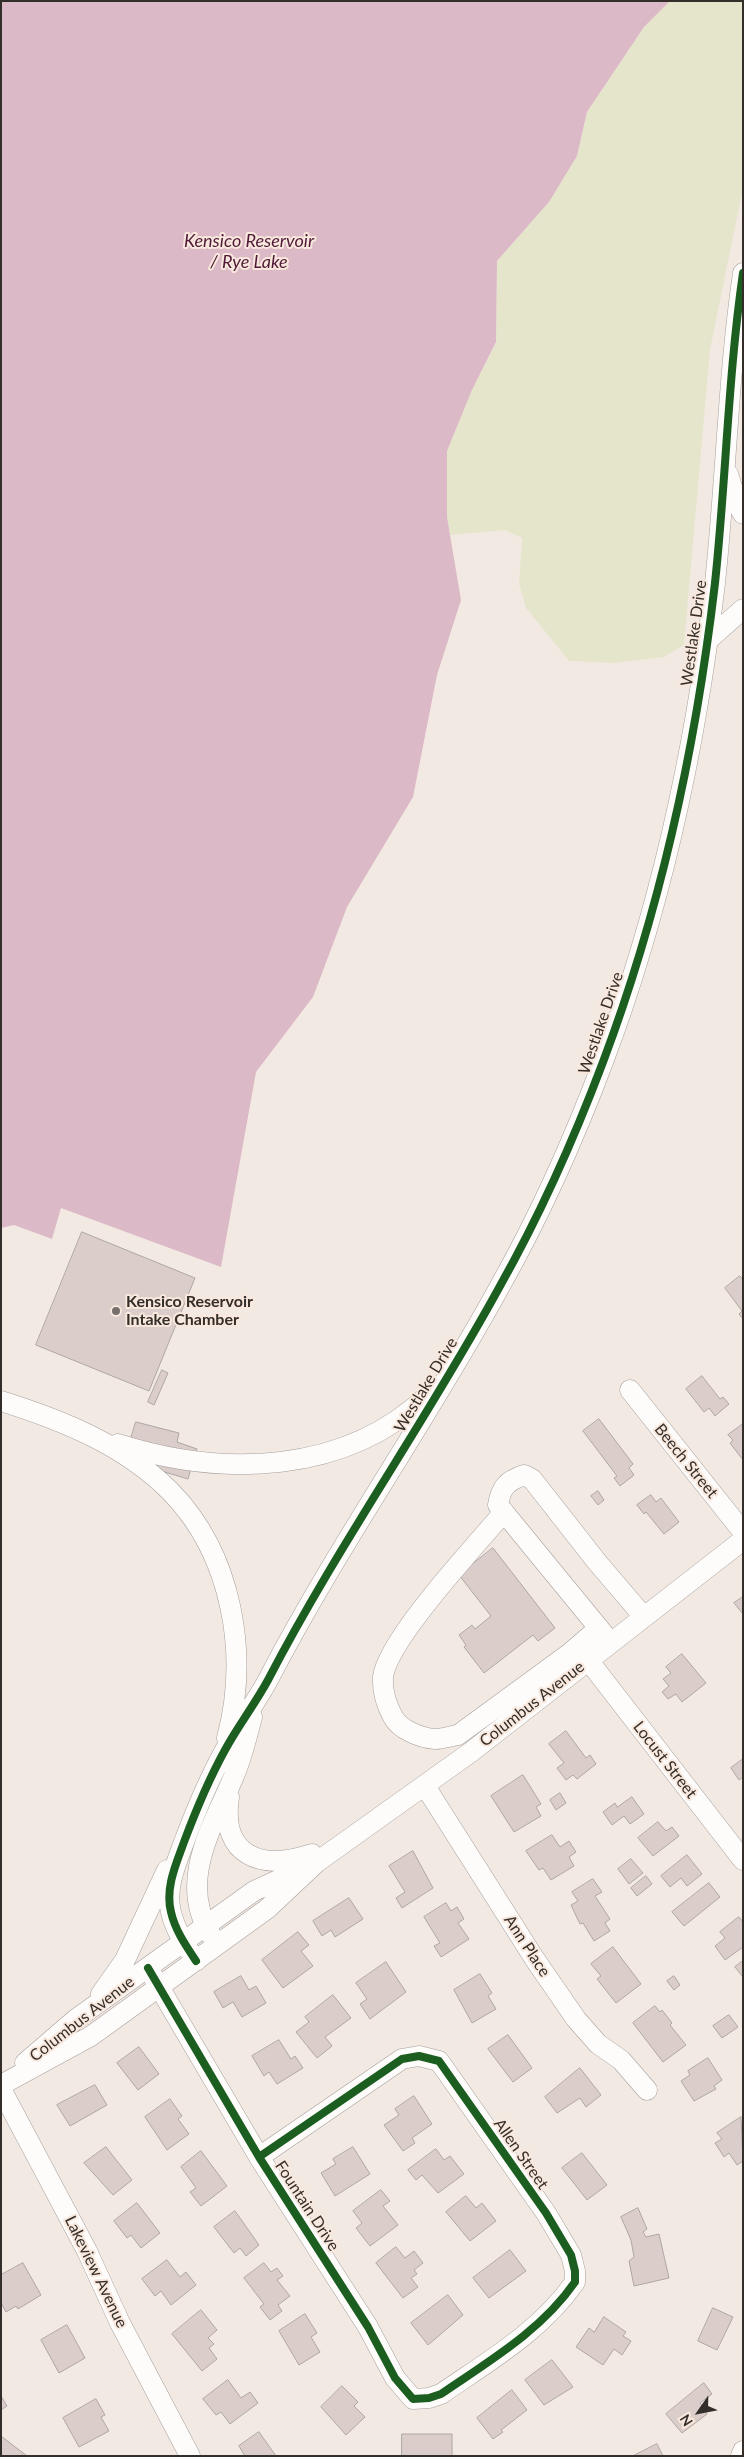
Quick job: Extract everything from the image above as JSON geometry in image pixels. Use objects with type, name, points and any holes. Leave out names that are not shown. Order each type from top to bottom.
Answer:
[{"type":"street","name":"Westlake Drive","points":[[254,1705],[298,1626],[500,1286],[557,1171],[600,1069],[618,1017],[644,939],[674,828],[708,640],[720,526],[724,450],[736,322],[743,273]]},
{"type":"street","points":[[724,450],[730,482],[743,514]]},
{"type":"street","points":[[708,640],[743,609]]},
{"type":"street","name":"Westlake Drive","points":[[1,1402],[138,1450],[181,1460],[215,1464],[249,1464],[322,1455],[356,1445],[384,1430],[411,1412],[434,1389],[467,1343]]},
{"type":"street","name":"Beech Street","points":[[630,1390],[743,1532]]},
{"type":"street","name":"Westlake Drive","points":[[70,1425],[105,1443],[139,1466],[170,1492],[195,1523],[211,1553],[230,1608],[238,1651],[238,1684],[232,1719],[216,1766]]},
{"type":"street","points":[[504,1512],[434,1594],[408,1629],[390,1659],[383,1676],[384,1700],[396,1723],[416,1734],[436,1739],[458,1735],[570,1653],[605,1635],[504,1512],[498,1505],[500,1491],[510,1480],[524,1475],[532,1479],[597,1562],[644,1617]]},
{"type":"street","name":"Columbus Avenue","points":[[1,2084],[91,2036],[267,1909],[317,1862],[425,1786],[588,1660],[605,1635],[644,1617],[743,1540]]},
{"type":"street","name":"Locust Street","points":[[588,1660],[743,1860]]},
{"type":"street","points":[[76,2019],[97,1999],[126,1960],[216,1766],[254,1705]]},
{"type":"street","points":[[254,1705],[235,1774],[227,1812],[229,1827],[234,1840],[244,1851],[255,1858],[269,1862],[284,1862],[345,1843]]},
{"type":"street","points":[[217,1945],[205,1926],[197,1896],[196,1879],[204,1844],[235,1774]]},
{"type":"street","name":"Ann Place","points":[[425,1786],[534,1958],[576,2020],[598,2044],[621,2060],[647,2090]]},
{"type":"street","points":[[196,1961],[184,1942],[171,1914],[169,1898],[171,1880],[197,1808]]},
{"type":"street","name":"Columbus Avenue","points":[[1,2084],[76,2019],[254,1891],[317,1862]]},
{"type":"street","name":"Fountain Drive","points":[[148,1968],[259,2157],[368,2327],[396,2378],[414,2399],[421,2398]]},
{"type":"street","name":"Allen Street","points":[[259,2157],[402,2059],[419,2056],[439,2061],[546,2213],[571,2255],[575,2271],[575,2282],[546,2316],[518,2341],[441,2394],[421,2398]]},
{"type":"street","name":"Lakeview Avenue","points":[[1,2089],[87,2251],[120,2323],[190,2456]]},
{"type":"street","points":[[742,2456],[743,2451]]},
{"type":"green space","points":[[670,1],[743,1],[743,188],[710,350],[684,645],[664,657],[615,663],[569,661],[526,608],[519,584],[522,538],[505,530],[450,535],[447,517],[447,451],[472,390],[496,343],[497,261],[549,202],[577,156],[587,112],[644,27]]},
{"type":"water","name":"Kensico Reservoir / Rye Lake","points":[[1,1],[670,1],[644,27],[587,112],[577,156],[549,202],[497,261],[496,342],[472,390],[447,451],[447,517],[461,600],[437,675],[413,797],[347,907],[313,997],[256,1072],[221,1267],[61,1208],[52,1239],[14,1225],[1,1228]]},
{"type":"building","name":"Kensico Reservoir Intake Chamber","points":[[82,1232],[195,1278],[149,1391],[36,1345]]},
{"type":"building","points":[[740,1276],[743,1280],[743,1319],[739,1314],[742,1311],[725,1288]]},
{"type":"building","points":[[162,1370],[168,1373],[154,1405],[148,1402]]},
{"type":"building","points":[[702,1376],[720,1399],[723,1397],[729,1404],[715,1416],[709,1408],[704,1412],[686,1389]]},
{"type":"building","points":[[599,1419],[633,1464],[629,1468],[634,1475],[620,1486],[614,1478],[617,1476],[583,1431]]},
{"type":"building","points":[[136,1422],[179,1433],[177,1442],[197,1449],[188,1479],[135,1463],[128,1448]]},
{"type":"building","points":[[743,1424],[743,1460],[730,1443],[733,1440],[728,1435]]},
{"type":"building","points":[[598,1491],[604,1500],[598,1505],[591,1496]]},
{"type":"building","points":[[651,1495],[656,1502],[661,1498],[679,1522],[664,1534],[646,1512],[644,1514],[637,1505]]},
{"type":"building","points":[[493,1548],[555,1628],[538,1641],[533,1635],[484,1673],[464,1647],[466,1645],[459,1635],[472,1625],[475,1629],[491,1616],[459,1575]]},
{"type":"building","points":[[743,1597],[743,1614],[734,1603]]},
{"type":"building","points":[[682,1654],[706,1683],[682,1702],[676,1694],[668,1699],[662,1692],[669,1686],[663,1679],[671,1673],[666,1667]]},
{"type":"building","points":[[566,1731],[586,1758],[590,1755],[596,1764],[577,1779],[573,1775],[566,1780],[557,1768],[564,1763],[549,1744]]},
{"type":"building","points":[[743,1759],[743,1777],[739,1780],[731,1768]]},
{"type":"building","points":[[523,1775],[541,1804],[536,1807],[541,1816],[514,1832],[491,1796]]},
{"type":"building","points":[[560,1793],[566,1803],[556,1810],[550,1800]]},
{"type":"building","points":[[632,1797],[644,1814],[630,1824],[624,1816],[612,1825],[603,1812],[615,1803],[617,1807]]},
{"type":"building","points":[[658,1822],[666,1831],[672,1827],[679,1836],[653,1856],[638,1838]]},
{"type":"building","points":[[552,1835],[560,1847],[569,1841],[576,1852],[569,1857],[574,1866],[551,1880],[543,1868],[539,1870],[526,1851]]},
{"type":"building","points":[[413,1851],[433,1888],[402,1908],[396,1898],[405,1892],[389,1866]]},
{"type":"building","points":[[687,1855],[702,1874],[687,1886],[681,1878],[670,1887],[661,1876]]},
{"type":"building","points":[[631,1859],[643,1873],[629,1884],[618,1869]]},
{"type":"building","points":[[646,1876],[652,1884],[637,1896],[631,1888]]},
{"type":"building","points":[[593,1879],[602,1892],[595,1896],[610,1919],[605,1923],[610,1931],[594,1941],[583,1923],[580,1924],[571,1905],[578,1901],[572,1892]]},
{"type":"building","points":[[709,1883],[720,1897],[684,1926],[672,1912]]},
{"type":"building","points":[[349,1898],[363,1919],[335,1937],[331,1930],[322,1936],[313,1921]]},
{"type":"building","points":[[446,1903],[451,1911],[457,1907],[464,1919],[458,1923],[469,1939],[441,1957],[434,1946],[440,1943],[424,1917]]},
{"type":"building","points":[[739,1917],[743,1922],[743,1947],[725,1960],[715,1946],[725,1938],[720,1932]]},
{"type":"building","points":[[298,1932],[309,1945],[301,1951],[313,1966],[283,1988],[262,1960]]},
{"type":"building","points":[[613,1947],[641,1984],[616,2003],[597,1979],[601,1976],[591,1964]]},
{"type":"building","points":[[743,1961],[743,1977],[735,1967]]},
{"type":"building","points":[[386,1962],[406,1992],[370,2019],[360,2004],[367,1999],[356,1983]]},
{"type":"building","points":[[480,1974],[492,1993],[488,1996],[496,2009],[472,2023],[454,1990]]},
{"type":"building","points":[[241,1976],[249,1990],[256,1986],[266,2003],[242,2017],[233,2002],[223,2008],[214,1992]]},
{"type":"building","points":[[674,1976],[680,1985],[674,1990],[667,1981]]},
{"type":"building","points":[[333,1995],[351,2018],[325,2037],[332,2046],[317,2058],[296,2032],[309,2022],[305,2017]]},
{"type":"building","points":[[655,2006],[660,2012],[662,2010],[672,2023],[670,2025],[686,2045],[663,2062],[633,2023]]},
{"type":"building","points":[[729,2015],[738,2027],[722,2038],[713,2026]]},
{"type":"building","points":[[508,2035],[532,2068],[513,2082],[488,2049]]},
{"type":"building","points":[[279,2040],[291,2059],[295,2056],[303,2068],[277,2084],[269,2072],[264,2076],[252,2056]]},
{"type":"building","points":[[139,2047],[159,2074],[138,2090],[117,2063]]},
{"type":"building","points":[[708,2058],[722,2080],[714,2086],[716,2089],[694,2101],[681,2081],[690,2075],[688,2071]]},
{"type":"building","points":[[580,2068],[601,2095],[586,2107],[580,2098],[557,2113],[545,2097]]},
{"type":"building","points":[[95,2085],[107,2105],[70,2126],[57,2105]]},
{"type":"building","points":[[414,2096],[432,2124],[412,2138],[415,2143],[403,2151],[384,2125],[399,2115],[395,2109]]},
{"type":"building","points":[[170,2099],[182,2116],[178,2119],[189,2134],[167,2150],[145,2117]]},
{"type":"building","points":[[741,2117],[743,2161],[737,2165],[729,2153],[724,2157],[715,2143],[722,2139],[717,2133]]},
{"type":"building","points":[[106,2147],[132,2180],[113,2195],[84,2163]]},
{"type":"building","points":[[353,2147],[370,2174],[335,2196],[321,2173],[336,2164],[333,2159]]},
{"type":"building","points":[[436,2149],[444,2160],[450,2156],[464,2174],[438,2193],[422,2175],[416,2180],[408,2170]]},
{"type":"building","points":[[201,2151],[227,2186],[201,2206],[190,2192],[196,2188],[181,2167]]},
{"type":"building","points":[[582,2153],[607,2185],[587,2200],[562,2168]]},
{"type":"building","points":[[381,2190],[390,2201],[383,2206],[398,2225],[370,2246],[356,2228],[362,2223],[353,2211]]},
{"type":"building","points":[[466,2196],[476,2208],[482,2203],[496,2221],[470,2241],[446,2212]]},
{"type":"building","points":[[137,2203],[160,2233],[141,2248],[131,2235],[127,2238],[114,2221]]},
{"type":"building","points":[[638,2208],[647,2229],[643,2232],[646,2237],[659,2234],[669,2278],[634,2286],[629,2261],[634,2257],[631,2240],[621,2217]]},
{"type":"building","points":[[235,2211],[259,2245],[246,2256],[240,2248],[234,2253],[214,2227]]},
{"type":"building","points":[[396,2247],[405,2258],[414,2251],[423,2263],[414,2270],[417,2274],[411,2278],[418,2287],[403,2298],[376,2263]]},
{"type":"building","points":[[510,2250],[526,2271],[489,2298],[473,2278]]},
{"type":"building","points":[[167,2260],[180,2277],[186,2272],[196,2285],[171,2305],[161,2291],[155,2296],[142,2279]]},
{"type":"building","points":[[23,2263],[41,2295],[18,2309],[16,2306],[6,2312],[1,2303],[1,2275]]},
{"type":"building","points":[[264,2263],[271,2272],[277,2268],[283,2276],[277,2280],[290,2296],[278,2305],[282,2311],[270,2320],[260,2307],[264,2304],[244,2278]]},
{"type":"building","points":[[448,2295],[463,2315],[428,2345],[411,2323]]},
{"type":"building","points":[[713,2308],[733,2317],[717,2350],[698,2341]]},
{"type":"building","points":[[201,2310],[217,2330],[208,2338],[214,2344],[209,2348],[217,2359],[202,2371],[172,2334]]},
{"type":"building","points":[[305,2314],[317,2333],[311,2337],[320,2352],[299,2365],[279,2331]]},
{"type":"building","points":[[604,2317],[626,2332],[623,2336],[631,2341],[622,2355],[614,2349],[603,2365],[576,2347],[589,2328],[594,2332]]},
{"type":"building","points":[[67,2325],[85,2358],[59,2373],[41,2340]]},
{"type":"building","points":[[552,2360],[573,2387],[544,2405],[525,2380]]},
{"type":"building","points":[[228,2380],[241,2398],[250,2392],[258,2403],[230,2424],[221,2412],[216,2415],[203,2399]]},
{"type":"building","points":[[704,2383],[712,2394],[700,2403],[707,2414],[682,2433],[666,2414]]},
{"type":"building","points":[[342,2386],[358,2402],[354,2406],[365,2417],[346,2435],[321,2407]]},
{"type":"building","points":[[512,2390],[527,2410],[501,2430],[503,2432],[493,2439],[477,2418]]},
{"type":"building","points":[[1,2396],[7,2406],[1,2410]]},
{"type":"building","points":[[96,2399],[105,2415],[101,2417],[109,2431],[79,2447],[63,2418]]},
{"type":"building","points":[[259,2432],[276,2456],[245,2456],[239,2446]]},
{"type":"building","points":[[402,2434],[452,2434],[452,2456],[402,2456]]},
{"type":"building","points":[[1,2436],[27,2456],[1,2456]]},
{"type":"building","points":[[657,2444],[663,2456],[633,2456]]},
{"type":"cycle path","points":[[196,1961],[175,1925],[169,1894],[175,1867],[203,1795],[235,1732],[263,1689],[353,1531],[443,1385],[515,1259],[543,1204],[580,1120],[624,1004],[659,886],[674,826],[698,705],[715,583],[730,389],[743,273]]},
{"type":"cycle path","points":[[148,1968],[259,2157],[368,2327],[395,2378],[413,2399],[429,2398],[441,2394],[496,2357],[546,2316],[575,2282],[575,2271],[571,2255],[546,2213],[439,2061],[419,2056],[402,2059],[259,2157]]},
{"type":"place","name":"Kensico Reservoir Intake Chamber","points":[[116,1311]]}]
